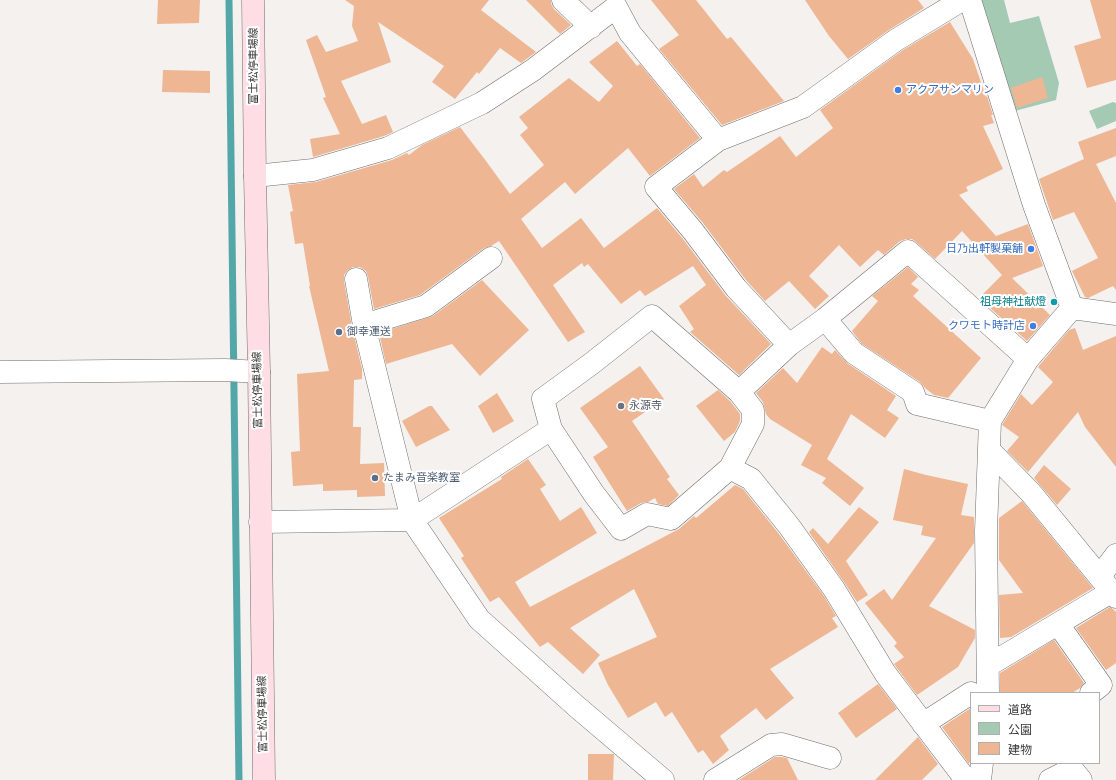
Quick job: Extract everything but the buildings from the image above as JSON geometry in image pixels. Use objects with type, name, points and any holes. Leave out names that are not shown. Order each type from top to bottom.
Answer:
[{"type":"main road","name":"富士松停車場線","points":[[253,0],[255,176],[254,372],[260,522],[264,780]]},
{"type":"street","points":[[564,0],[591,27]]},
{"type":"street","points":[[789,345],[736,288],[693,231],[656,187],[718,140],[804,107],[896,40],[962,0]]},
{"type":"street","points":[[970,0],[1034,205],[1072,308]]},
{"type":"street","points":[[255,176],[313,170],[388,148],[482,103],[533,70],[591,27],[614,4],[630,33],[718,140]]},
{"type":"street","points":[[739,392],[789,345],[825,319],[908,251],[1028,358]]},
{"type":"street","points":[[364,325],[426,306],[491,258]]},
{"type":"street","points":[[356,279],[364,325],[412,520],[479,619],[576,706],[663,780]]},
{"type":"street","points":[[1072,308],[1116,314]]},
{"type":"street","points":[[982,685],[990,421],[1028,358],[1072,308]]},
{"type":"street","points":[[652,316],[739,392],[753,410],[753,424],[730,468],[672,519],[646,514],[621,529],[594,494],[551,429],[543,398],[591,364],[652,316]]},
{"type":"street","points":[[825,319],[854,354],[913,392],[917,404],[990,421]]},
{"type":"street","points":[[0,372],[225,370],[254,372]]},
{"type":"street","points":[[260,522],[412,520],[551,429]]},
{"type":"street","points":[[990,450],[1031,493],[1109,588]]},
{"type":"street","points":[[730,468],[751,479],[789,526],[834,589],[885,673],[966,780]]},
{"type":"street","points":[[971,692],[1058,624],[1109,588],[1116,555]]},
{"type":"street","points":[[1058,624],[1101,685],[1092,692]]},
{"type":"street","points":[[923,724],[970,693]]},
{"type":"street","points":[[715,780],[771,745],[782,744],[830,758]]},
{"type":"street","points":[[980,780],[982,764]]},
{"type":"street","points":[[1050,780],[1072,769],[1081,780]]},
{"type":"green space","points":[[977,0],[1004,0],[1010,23],[1039,16],[1059,83],[1056,100],[1011,112]]},
{"type":"green space","points":[[1113,102],[1116,103],[1116,121],[1097,129],[1089,111]]},
{"type":"waterway","points":[[229,0],[239,780]]},
{"type":"place","name":"アクアサンマリン","points":[[898,90]]},
{"type":"place","name":"日乃出軒製菓舗","points":[[1031,249]]},
{"type":"place","name":"祖母神社献燈","points":[[1054,302]]},
{"type":"place","name":"クワモト時計店","points":[[1033,326]]},
{"type":"place","name":"御幸運送","points":[[339,332]]},
{"type":"place","name":"永源寺","points":[[621,406]]},
{"type":"place","name":"たまみ音楽教室","points":[[375,478]]}]
